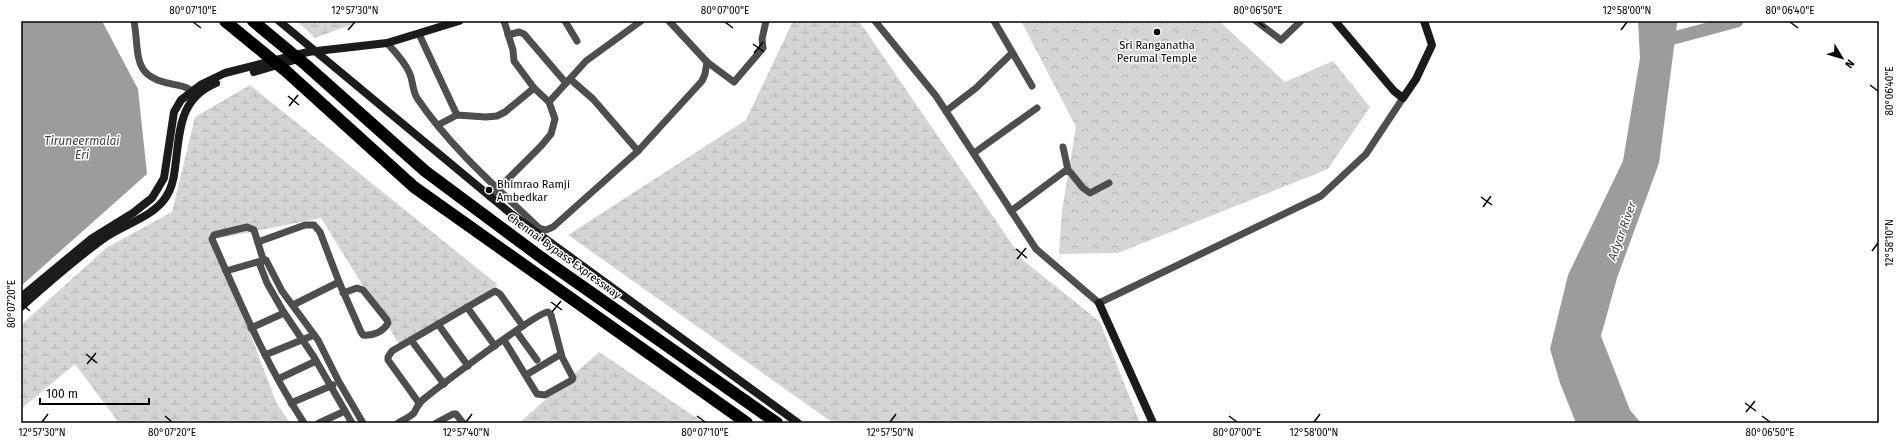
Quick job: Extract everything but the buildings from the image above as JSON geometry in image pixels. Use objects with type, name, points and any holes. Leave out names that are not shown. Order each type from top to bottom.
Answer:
[{"type":"highway","points":[[225,21],[288,72],[414,187],[747,423]]},
{"type":"highway","name":"Chennai Bypass Expressway","points":[[253,21],[306,65],[425,171],[542,258],[777,423]]},
{"type":"main road","points":[[279,21],[510,213],[798,423]]},
{"type":"main road","points":[[21,297],[91,239],[133,213],[152,198],[164,178],[174,112],[181,100],[194,92],[218,82],[288,63],[316,52],[387,43],[459,21]]},
{"type":"main road","points":[[1335,21],[1394,91],[1403,98],[1416,79],[1432,45],[1424,21]]},
{"type":"main road","points":[[21,307],[89,250],[113,233],[149,213],[164,201],[170,191],[173,179],[183,116],[194,92]]},
{"type":"main road","points":[[1099,303],[1153,423]]},
{"type":"street","points":[[134,21],[140,65],[145,74],[155,81],[187,87],[194,92]]},
{"type":"street","points":[[490,197],[551,134],[555,119],[549,102],[534,88],[514,61],[513,50],[504,21]]},
{"type":"street","points":[[565,21],[577,41]]},
{"type":"street","points":[[549,102],[586,61],[641,21]]},
{"type":"street","points":[[669,21],[707,62],[731,82],[737,80],[763,48],[762,39],[766,21]]},
{"type":"street","points":[[874,21],[936,96],[1036,248],[1099,303],[1321,196],[1366,154],[1403,98]]},
{"type":"street","points":[[994,21],[1032,86]]},
{"type":"street","points":[[1256,21],[1280,40],[1301,21]]},
{"type":"street","points":[[508,35],[519,32],[524,34],[568,81],[593,99],[638,151]]},
{"type":"street","points":[[419,34],[457,116]]},
{"type":"street","points":[[387,43],[402,60],[410,73],[415,96],[438,125],[498,189],[539,228],[546,230],[553,226],[638,151],[702,81],[707,62]]},
{"type":"street","points":[[946,111],[976,88],[1012,53]]},
{"type":"street","points":[[438,125],[457,116],[497,116],[505,112],[534,88]]},
{"type":"street","points":[[974,153],[1037,108]]},
{"type":"street","points":[[1062,147],[1068,170],[1083,188],[1090,193],[1109,184]]},
{"type":"street","points":[[1011,211],[1068,170]]},
{"type":"street","points":[[258,242],[305,225],[314,225],[320,232],[343,293],[363,335],[371,335],[386,327],[388,323],[387,320],[363,290],[357,288],[343,293]]},
{"type":"street","points":[[304,423],[278,379],[251,328],[212,240],[214,235],[247,228],[254,230],[262,260],[260,265],[267,283],[284,313],[316,361],[329,386],[352,423]]},
{"type":"street","points":[[226,271],[266,260],[293,305],[314,335],[363,423]]},
{"type":"street","points":[[293,305],[339,282]]},
{"type":"street","points":[[420,403],[388,360],[388,357],[392,351],[494,291],[497,291],[523,326]]},
{"type":"street","points":[[467,307],[495,346]]},
{"type":"street","points":[[398,423],[414,413],[420,403],[444,384],[495,346],[544,312],[548,312],[551,315],[561,354],[573,378],[569,383],[540,396],[504,340]]},
{"type":"street","points":[[251,328],[284,313]]},
{"type":"street","points":[[438,324],[468,366]]},
{"type":"street","points":[[516,331],[537,360]]},
{"type":"street","points":[[265,355],[314,335]]},
{"type":"street","points":[[411,340],[444,384]]},
{"type":"street","points":[[526,375],[561,354]]},
{"type":"street","points":[[278,379],[316,361]]},
{"type":"street","points":[[291,402],[339,382]]},
{"type":"street","points":[[319,423],[344,411]]},
{"type":"street","points":[[436,423],[453,414],[456,414],[463,423]]},
{"type":"green space","points":[[297,21],[361,21],[315,38]]},
{"type":"green space","points":[[793,21],[859,21],[1023,260],[1100,322],[1140,423],[833,423],[568,235],[746,120]]},
{"type":"green space","points":[[1021,21],[1219,21],[1285,82],[1333,61],[1370,107],[1328,169],[1118,253],[1059,254],[1062,210],[1076,127]]},
{"type":"green space","points":[[250,85],[498,285],[399,344],[321,218],[215,239],[276,402],[290,423],[119,423],[75,364],[21,409],[21,325],[106,248],[172,212],[195,117]]},
{"type":"green space","points":[[599,352],[704,423],[519,423]]},
{"type":"water","name":"Tiruneermalai Eri","points":[[21,21],[102,21],[138,89],[147,174],[21,286]]},
{"type":"water","name":"Adyar River","points":[[1638,21],[1677,21],[1677,24],[1659,163],[1617,278],[1601,336],[1630,410],[1641,423],[1576,423],[1560,383],[1550,349],[1568,275],[1623,161],[1640,58]]},
{"type":"waterway","points":[[1659,42],[1737,21]]},
{"type":"place","name":"Sri Ranganatha Perumal Temple","points":[[1157,32]]},
{"type":"place","name":"Bhimrao Ramji Ambedkar","points":[[489,190]]}]
